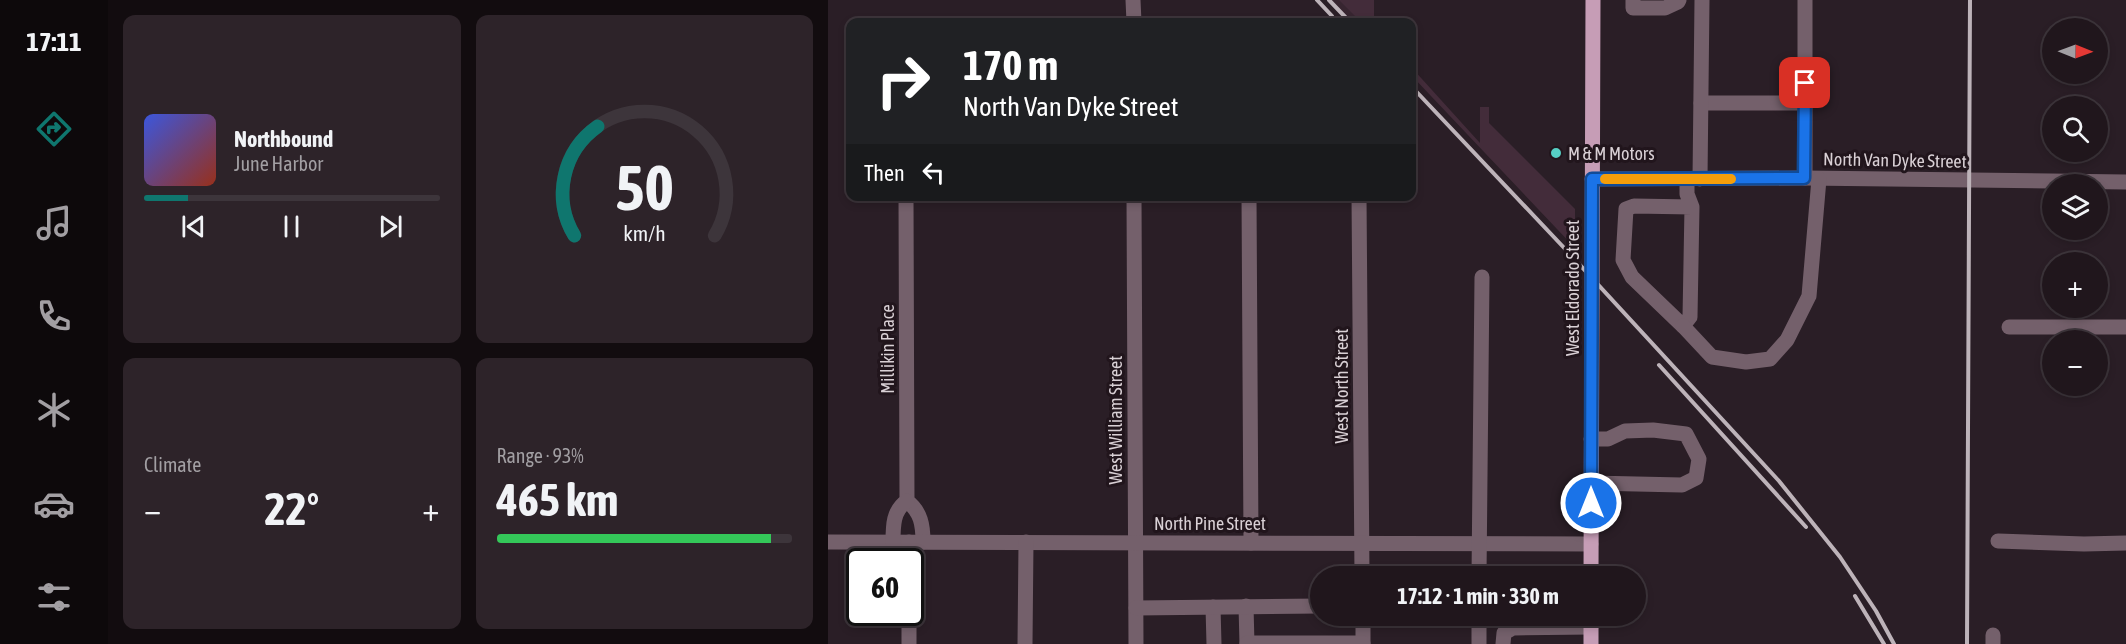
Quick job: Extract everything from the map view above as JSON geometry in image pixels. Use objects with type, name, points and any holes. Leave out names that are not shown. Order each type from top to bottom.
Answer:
[{"type":"main road","name":"West Eldorado Street","points":[[1591,566],[1593,0]]},
{"type":"main road","points":[[1591,626],[1591,644]]},
{"type":"street","points":[[1133,0],[1134,18]]},
{"type":"street","points":[[1633,0],[1633,8],[1665,8],[1679,0]]},
{"type":"street","points":[[1683,326],[1690,317],[1692,207],[1687,195],[1694,179],[1701,103],[1702,0]]},
{"type":"street","points":[[1692,207],[1634,206],[1626,209],[1623,260],[1632,277],[1712,357],[1746,362],[1770,359],[1787,340],[1809,296],[1812,178],[1805,103],[1805,0]]},
{"type":"street","points":[[1701,103],[1805,103]]},
{"type":"street","name":"North Van Dyke Street","points":[[1592,179],[1812,178],[2126,182]]},
{"type":"street","name":"Millikin Place","points":[[893,542],[895,517],[901,505],[907,501],[906,201]]},
{"type":"street","name":"West William Street","points":[[1134,201],[1136,644]]},
{"type":"street","points":[[1249,201],[1251,543]]},
{"type":"street","name":"West North Street","points":[[1359,201],[1362,566]]},
{"type":"street","points":[[1479,566],[1482,277]]},
{"type":"street","points":[[2009,327],[2126,327]]},
{"type":"street","points":[[1591,439],[1608,439],[1625,431],[1653,430],[1686,434],[1699,459],[1696,478],[1682,485],[1591,483]]},
{"type":"street","points":[[907,501],[918,513],[922,522],[914,548]]},
{"type":"street","points":[[1998,541],[2126,543]]},
{"type":"street","name":"North Pine Street","points":[[828,542],[1591,544]]},
{"type":"street","points":[[1025,644],[1026,542]]},
{"type":"street","points":[[1214,606],[1214,644]]},
{"type":"street","points":[[1246,606],[1247,643],[1363,644],[1362,626]]},
{"type":"street","points":[[1136,608],[1310,606]]},
{"type":"street","points":[[909,626],[909,644]]},
{"type":"street","points":[[1479,626],[1479,644]]},
{"type":"street","points":[[1503,644],[1504,633],[1513,628],[1535,626]]},
{"type":"shaded area","points":[[1329,0],[1374,0],[1374,18],[1346,18]]},
{"type":"shaded area","points":[[1339,0],[1374,0],[1374,18],[1357,18]]},
{"type":"shaded area","points":[[1416,72],[1480,143],[1480,107],[1489,107],[1489,123],[1575,209],[1575,248],[1416,80]]},
{"type":"railway","points":[[1317,0],[1332,16]]},
{"type":"railway","points":[[1329,0],[1346,18]]},
{"type":"railway","points":[[1967,644],[1970,0]]},
{"type":"railway","points":[[1416,91],[1779,481],[1840,557],[1876,611],[1894,644]]},
{"type":"railway","points":[[1659,365],[1806,527]]},
{"type":"railway","points":[[1855,596],[1884,644]]},
{"type":"slow traffic","points":[[1605,179],[1731,179]]},
{"type":"place","name":"M & M Motors","points":[[1556,153]]},
{"type":"route","points":[[1591,503],[1592,179],[1804,178],[1805,83]]}]
